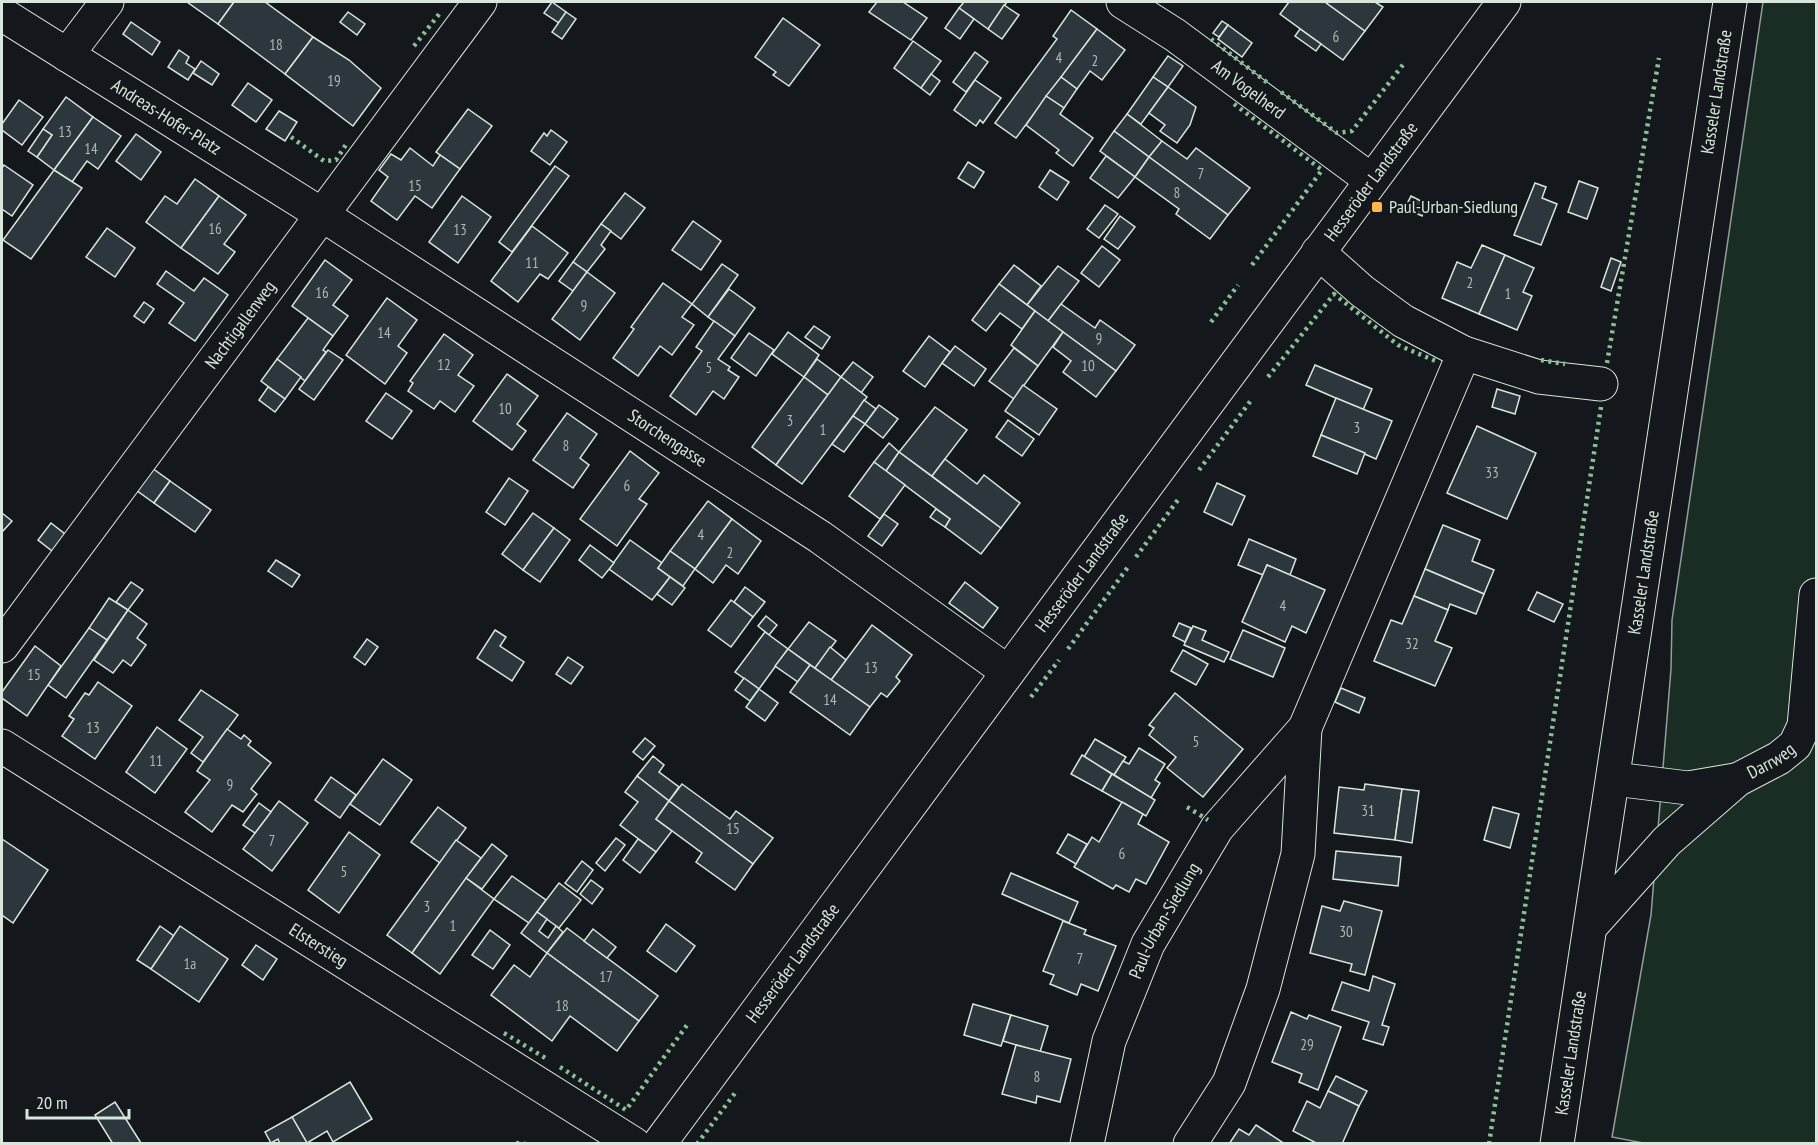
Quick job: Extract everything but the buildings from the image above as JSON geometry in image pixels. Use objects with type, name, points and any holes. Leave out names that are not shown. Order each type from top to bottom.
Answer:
[{"type":"street","points":[[67,55],[107,2]]},
{"type":"street","name":"Nachtigallenweg","points":[[2,646],[480,2]]},
{"type":"street","name":"Am Vogelherd","points":[[1123,2],[1175,35],[1371,180]]},
{"type":"street","name":"Hesseröder Landstraße","points":[[659,1143],[1504,2]]},
{"type":"street","name":"Kasseler Landstraße","points":[[1557,1143],[1730,2]]},
{"type":"street","name":"Andreas-Hofer-Platz","points":[[2,14],[321,214]]},
{"type":"street","name":"Storchengasse","points":[[321,214],[820,537],[1008,672]]},
{"type":"street","points":[[1318,252],[1362,291],[1403,321],[1464,353],[1539,377],[1601,384]]},
{"type":"street","name":"Paul-Urban-Siedlung","points":[[1087,1143],[1109,1041],[1148,945],[1217,828],[1305,728],[1464,353]]},
{"type":"street","name":"Darrweg","points":[[1591,926],[1667,841],[1737,780],[1779,758],[1795,745],[1804,726],[1816,595]]},
{"type":"street","name":"Paul-Urban-Siedlung","points":[[1190,1143],[1229,1083],[1263,989],[1298,854],[1305,728]]},
{"type":"street","name":"Elsterstieg","points":[[2,746],[634,1143]]},
{"type":"street","name":"Darrweg","points":[[1614,778],[1688,788],[1737,780]]},
{"type":"green space","points":[[1763,2],[1816,2],[1816,1143],[1648,1144],[1612,1137],[1651,915],[1671,669],[1672,620]]},
{"type":"hedge","points":[[414,46],[440,13]]},
{"type":"hedge","points":[[1211,39],[1269,84]]},
{"type":"hedge","points":[[1607,363],[1659,58]]},
{"type":"hedge","points":[[1281,92],[1337,133],[1352,131],[1405,62]]},
{"type":"hedge","points":[[1234,104],[1322,170],[1252,265]]},
{"type":"hedge","points":[[291,137],[324,161],[336,160],[347,143]]},
{"type":"hedge","points":[[1211,322],[1238,285]]},
{"type":"hedge","points":[[1268,377],[1334,294],[1398,345],[1438,362]]},
{"type":"hedge","points":[[1541,360],[1565,364]]},
{"type":"hedge","points":[[1199,470],[1252,399]]},
{"type":"hedge","points":[[1489,1144],[1601,407]]},
{"type":"hedge","points":[[1136,557],[1180,497]]},
{"type":"hedge","points":[[1068,649],[1128,567]]},
{"type":"hedge","points":[[1031,697],[1059,660]]},
{"type":"hedge","points":[[1187,807],[1208,820]]},
{"type":"hedge","points":[[560,1067],[626,1110],[687,1025]]},
{"type":"hedge","points":[[504,1033],[547,1059]]},
{"type":"hedge","points":[[697,1144],[735,1093]]},
{"type":"hedge","points":[[516,1143],[526,1144]]},
{"type":"place","name":"Paul-Urban-Siedlung","points":[[1377,207]]}]
